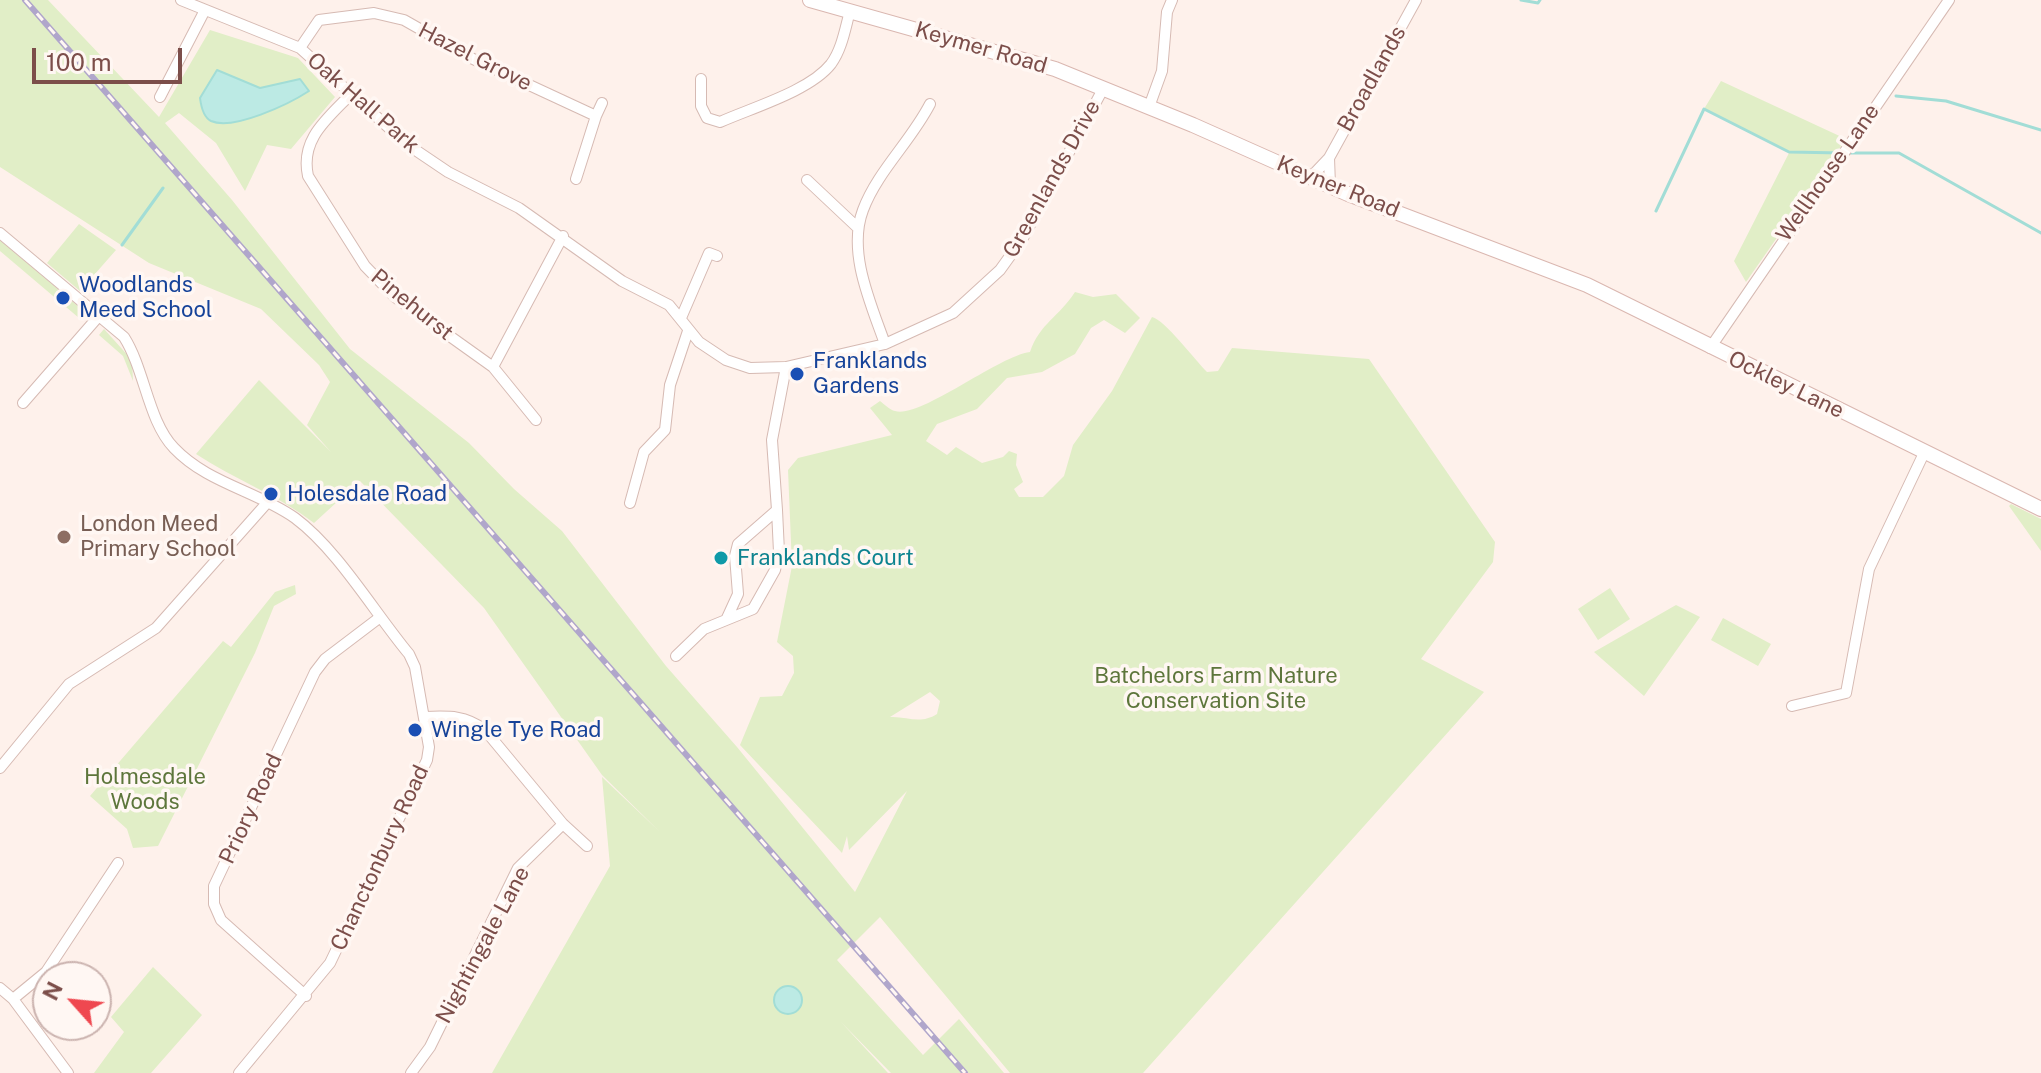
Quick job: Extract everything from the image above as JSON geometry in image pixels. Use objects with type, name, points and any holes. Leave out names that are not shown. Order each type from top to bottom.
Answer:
[{"type":"street","name":"Oak Hall Park","points":[[181,0],[300,48],[408,145],[563,236],[619,279]]},
{"type":"street","name":"Keymer Road","points":[[810,0],[843,6],[988,48],[1149,107]]},
{"type":"street","points":[[1149,107],[1162,71],[1167,12],[1172,0]]},
{"type":"street","name":"Broadlands","points":[[1311,177],[1329,158],[1416,0]]},
{"type":"street","name":"Wellhouse Lane","points":[[1710,348],[1949,0]]},
{"type":"street","points":[[701,79],[701,106],[707,118],[720,122],[813,81],[830,65],[839,49],[843,6]]},
{"type":"street","points":[[160,97],[205,10]]},
{"type":"street","name":"Hazel Grove","points":[[300,48],[319,20],[374,13],[404,20],[471,58],[596,116]]},
{"type":"street","name":"Greenlands Drive","points":[[619,279],[669,305],[688,331],[726,360],[750,368],[786,367],[885,344],[953,313],[1000,270],[1023,238],[1103,89]]},
{"type":"street","name":"Pinehurst","points":[[351,94],[318,129],[307,147],[305,162],[308,176],[365,266],[395,297],[493,367],[536,420]]},
{"type":"street","points":[[576,179],[602,103]]},
{"type":"street","points":[[885,344],[858,255],[858,228],[863,208],[930,104]]},
{"type":"street","name":"Keyner Road","points":[[1149,107],[1330,185],[1530,263]]},
{"type":"street","name":"Broadlands","points":[[1329,158],[1330,185]]},
{"type":"street","points":[[807,180],[858,228]]},
{"type":"street","name":"Chanctonbury Road","points":[[0,233],[124,337],[138,360],[158,425],[173,447],[229,486],[293,517],[317,538],[409,654],[424,717],[427,760],[330,963],[306,996],[239,1073]]},
{"type":"street","points":[[493,367],[563,236]]},
{"type":"street","points":[[681,318],[709,253],[717,256]]},
{"type":"street","name":"Ockley Lane","points":[[1530,263],[1587,285],[2041,509]]},
{"type":"street","points":[[23,403],[98,317]]},
{"type":"street","points":[[630,503],[644,452],[665,430],[670,385],[688,331]]},
{"type":"street","points":[[676,656],[704,629],[753,609],[775,570],[779,552],[772,440],[786,367]]},
{"type":"street","points":[[1792,706],[1846,693],[1869,569],[1925,451]]},
{"type":"street","points":[[0,768],[29,728],[69,684],[156,628],[266,504]]},
{"type":"street","points":[[727,618],[735,599],[738,544],[777,510]]},
{"type":"street","points":[[735,599],[764,587]]},
{"type":"street","name":"Priory Road","points":[[306,996],[221,920],[214,904],[214,886],[315,672],[325,659],[379,618]]},
{"type":"street","points":[[424,717],[454,715],[472,720],[485,730],[563,824],[587,846]]},
{"type":"street","name":"Nightingale Lane","points":[[411,1073],[430,1047],[518,868],[563,824]]},
{"type":"street","points":[[13,999],[46,972],[118,863]]},
{"type":"street","points":[[0,988],[13,999],[68,1073]]},
{"type":"green space","name":"Batchelors Farm Nature Conservation Site","points":[[0,0],[48,0],[159,117],[210,30],[298,58],[335,97],[291,149],[267,145],[245,191],[216,143],[179,113],[165,123],[232,200],[350,349],[469,443],[514,489],[562,531],[666,666],[737,747],[855,892],[907,791],[849,850],[847,836],[842,853],[740,745],[760,697],[782,696],[794,673],[793,656],[777,642],[792,566],[788,470],[798,458],[892,435],[870,408],[880,401],[893,410],[907,411],[940,397],[999,364],[1030,352],[1044,327],[1075,292],[1093,297],[1116,294],[1140,318],[1125,333],[1104,320],[1091,328],[1075,354],[1042,372],[1007,378],[977,409],[937,424],[926,441],[947,455],[956,447],[982,463],[1003,457],[1009,451],[1017,454],[1016,465],[1023,482],[1014,489],[1019,497],[1043,497],[1064,476],[1073,445],[1112,391],[1152,317],[1172,332],[1207,372],[1218,371],[1232,348],[1369,359],[1495,542],[1493,562],[1421,659],[1484,692],[1143,1073],[1010,1073],[880,917],[837,960],[923,1055],[959,1019],[1004,1073],[891,1073],[841,1022],[888,1073],[492,1073],[610,866],[602,777],[660,832],[602,775],[484,608],[360,481],[314,523],[196,454],[259,380],[331,452],[307,425],[330,382],[319,365],[261,309],[149,263],[0,167]],"holes":[[[930,692],[940,701],[937,714],[931,717],[919,720],[890,717]]]},
{"type":"green space","points":[[1721,81],[1846,139],[1746,282],[1734,261],[1789,153],[1704,109]]},
{"type":"green space","points":[[79,224],[116,250],[80,291],[47,263]]},
{"type":"green space","points":[[0,240],[85,312],[79,318],[0,251]]},
{"type":"green space","points":[[104,329],[132,360],[133,381],[123,356],[99,335]]},
{"type":"green space","points":[[2011,504],[2041,519],[2041,551],[2009,506]]},
{"type":"green space","name":"Holmesdale Woods","points":[[295,585],[296,594],[274,606],[255,653],[158,846],[133,848],[127,829],[90,796],[223,641],[231,647],[275,592]]},
{"type":"green space","points":[[1610,588],[1630,619],[1598,640],[1578,609]]},
{"type":"green space","points":[[1676,605],[1700,617],[1644,696],[1594,652]]},
{"type":"green space","points":[[1723,618],[1771,644],[1758,666],[1711,640]]},
{"type":"green space","points":[[153,967],[202,1015],[151,1073],[94,1073],[124,1032],[112,1016]]},
{"type":"water","points":[[217,70],[260,88],[300,79],[309,91],[275,109],[246,119],[221,123],[211,121],[204,114],[200,98]]},
{"type":"water","points":[[788,986],[798,990],[802,1000],[798,1010],[788,1014],[778,1010],[774,1000],[778,990]]},
{"type":"waterway","points":[[1521,0],[1538,3],[1540,0]]},
{"type":"waterway","points":[[1896,96],[1946,101],[2041,130]]},
{"type":"waterway","points":[[1656,211],[1704,109],[1789,152],[1842,153]]},
{"type":"waterway","points":[[1850,153],[1899,153],[2041,233]]},
{"type":"waterway","points":[[122,245],[163,188]]},
{"type":"railway","points":[[25,0],[965,1073]]},
{"type":"place","name":"Woodlands Meed School","points":[[63,298]]},
{"type":"place","name":"Franklands Gardens","points":[[797,374]]},
{"type":"place","name":"Holesdale Road","points":[[271,494]]},
{"type":"place","name":"London Meed Primary School","points":[[64,537]]},
{"type":"place","name":"Franklands Court","points":[[721,558]]},
{"type":"place","name":"Wingle Tye Road","points":[[415,730]]}]
